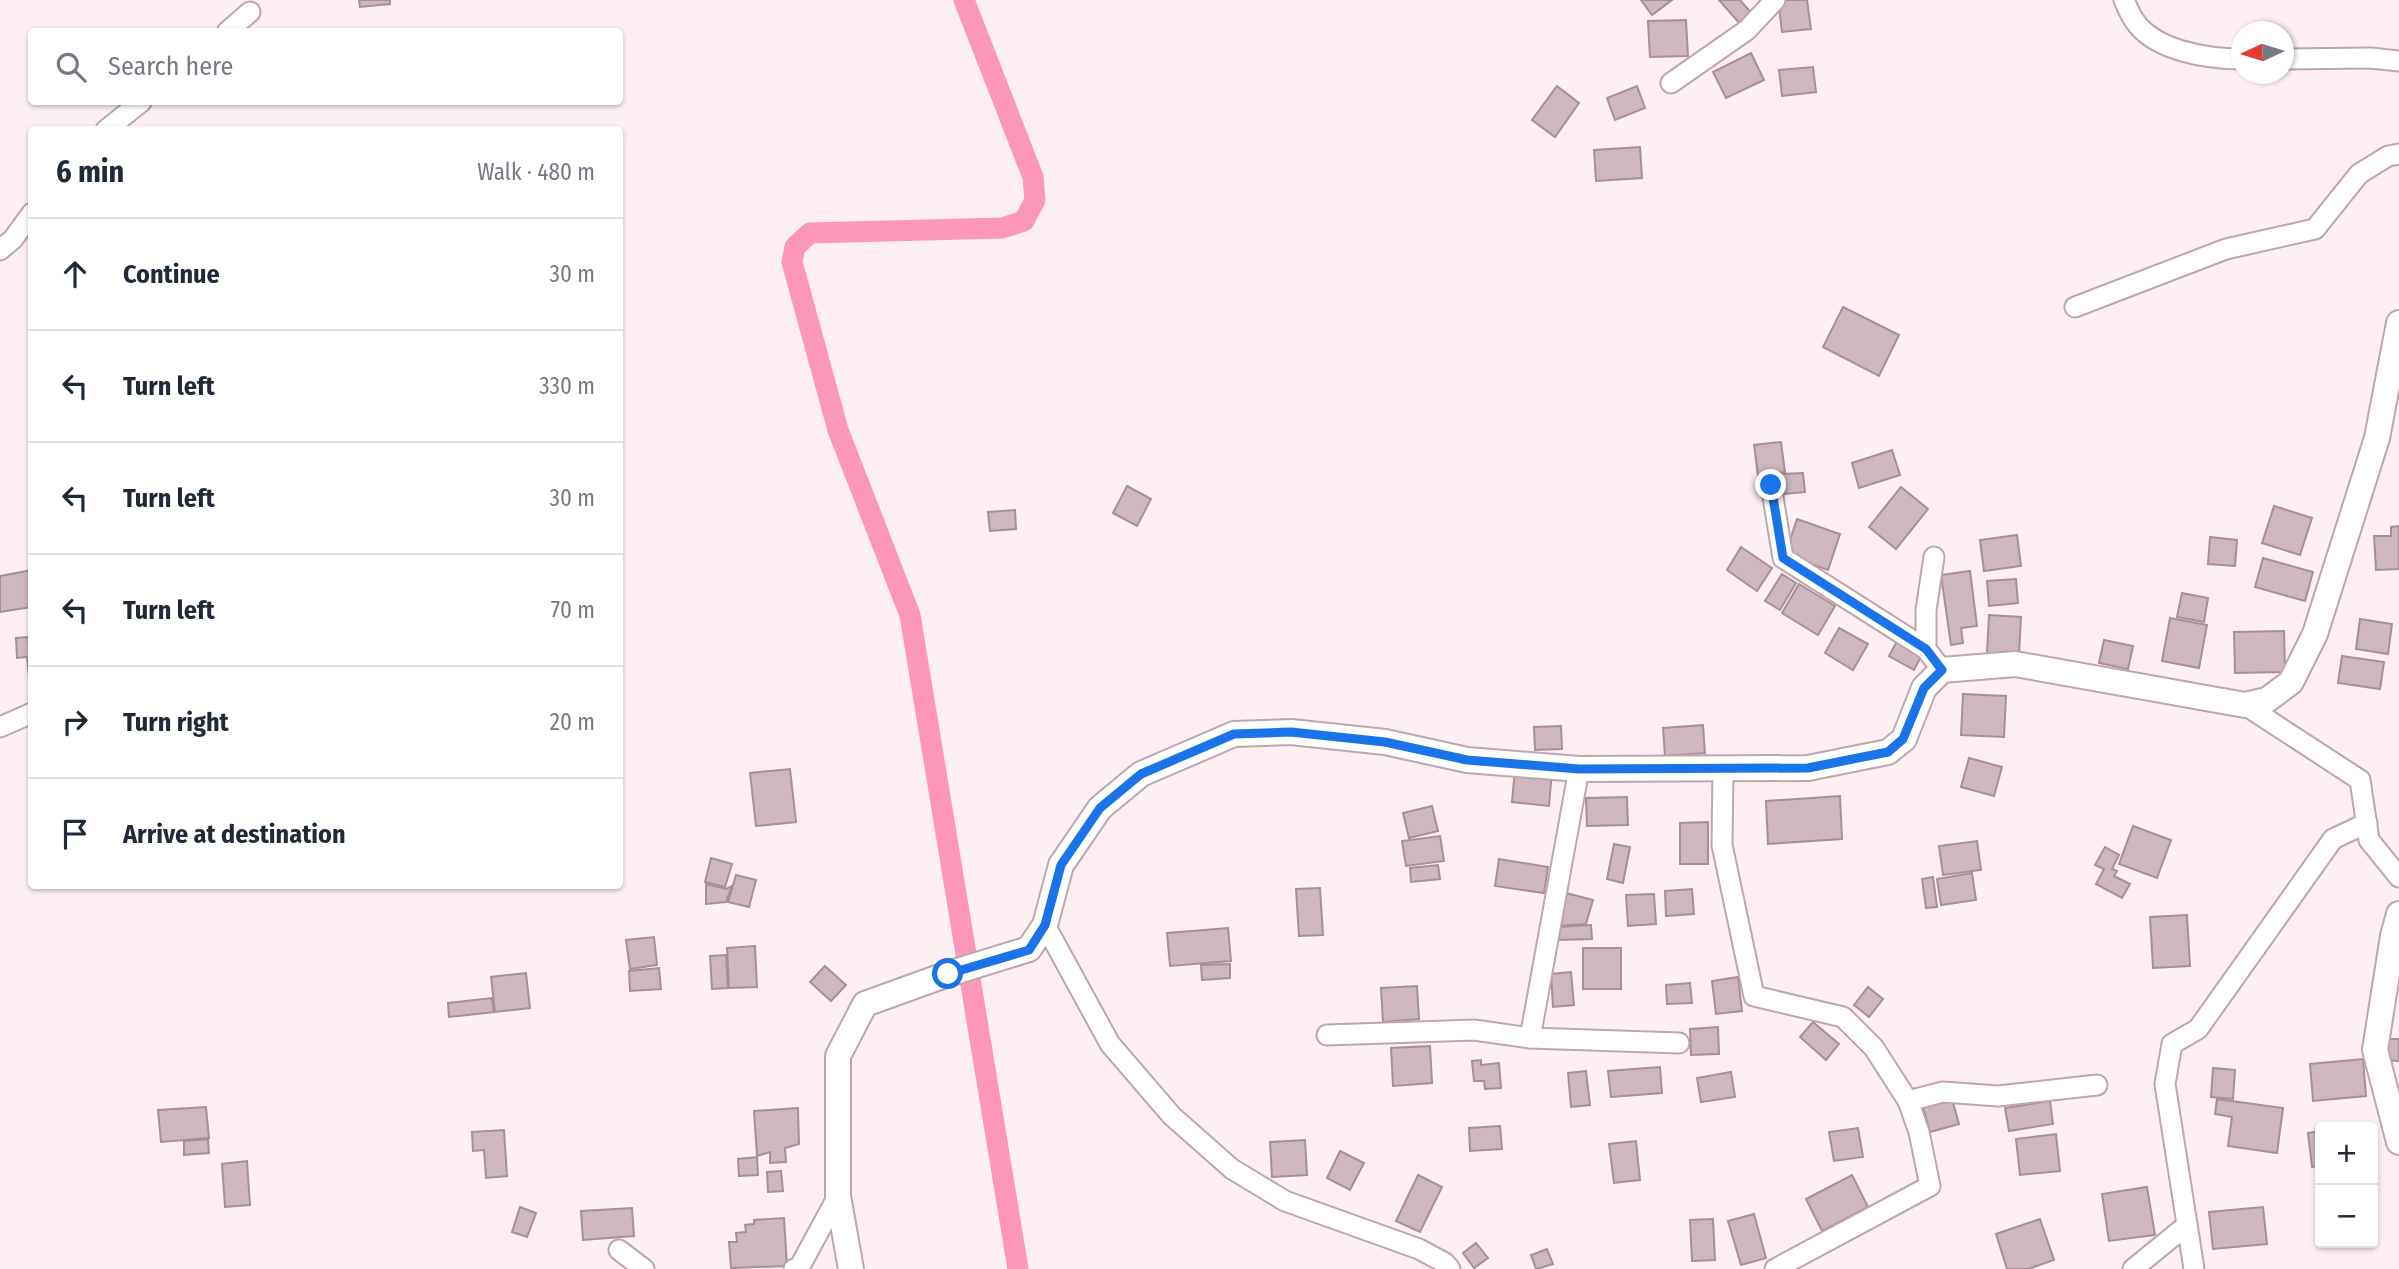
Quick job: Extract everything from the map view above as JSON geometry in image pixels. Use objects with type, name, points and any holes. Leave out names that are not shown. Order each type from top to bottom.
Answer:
[{"type":"street","points":[[1671,83],[1747,30],[1775,0]]},
{"type":"street","points":[[2124,0],[2135,22],[2159,43],[2215,59],[2231,59]]},
{"type":"street","points":[[231,28],[250,12]]},
{"type":"street","points":[[2294,59],[2371,58],[2399,61]]},
{"type":"street","points":[[111,126],[137,105]]},
{"type":"street","points":[[2075,307],[2226,249],[2315,229],[2359,174],[2388,156],[2399,154]]},
{"type":"street","points":[[0,250],[13,239],[28,218]]},
{"type":"street","points":[[851,1269],[838,1196],[838,1056],[865,1004],[948,974],[1029,950],[1045,925],[1061,865],[1100,808],[1141,774],[1234,734],[1291,732],[1385,742],[1467,760],[1579,769],[1808,768],[1888,752],[1903,739],[1924,688],[1942,670],[2015,664],[2245,705],[2267,700],[2291,682],[2315,634],[2377,438],[2399,323]]},
{"type":"street","points":[[1771,485],[1783,558],[1926,649],[1942,670]]},
{"type":"street","points":[[1926,649],[1926,610],[1934,557]]},
{"type":"street","points":[[2245,705],[2360,780],[2369,840],[2399,877]]},
{"type":"street","points":[[0,727],[28,715]]},
{"type":"street","points":[[1530,1038],[1579,769]]},
{"type":"street","points":[[1723,769],[1723,845],[1754,996],[1843,1017],[1874,1048],[1908,1101],[1919,1132],[1930,1186],[1775,1269]]},
{"type":"street","points":[[2194,1269],[2165,1084],[2172,1044],[2198,1029],[2333,839],[2367,823]]},
{"type":"street","points":[[2399,914],[2375,1050],[2399,1142]]},
{"type":"street","points":[[1045,925],[1110,1044],[1172,1116],[1232,1169],[1285,1201],[1419,1249],[1450,1269]]},
{"type":"street","points":[[1327,1035],[1474,1030],[1530,1038],[1679,1043]]},
{"type":"street","points":[[1908,1101],[1943,1092],[1998,1096],[2097,1085]]},
{"type":"street","points":[[794,1269],[799,1268],[838,1196]]},
{"type":"street","points":[[2133,1269],[2187,1225]]},
{"type":"street","points":[[619,1250],[644,1269]]},
{"type":"building","points":[[359,0],[390,0],[390,4],[360,7]]},
{"type":"building","points":[[1641,0],[1672,0],[1652,15]]},
{"type":"building","points":[[1719,0],[1740,0],[1754,16],[1742,26]]},
{"type":"building","points":[[1778,0],[1807,0],[1811,29],[1782,32]]},
{"type":"building","points":[[1686,20],[1688,56],[1650,57],[1648,21]]},
{"type":"building","points":[[1751,53],[1764,80],[1726,98],[1713,72]]},
{"type":"building","points":[[1813,67],[1816,92],[1782,96],[1779,70]]},
{"type":"building","points":[[1557,86],[1579,103],[1555,137],[1532,120]]},
{"type":"building","points":[[1637,86],[1645,108],[1615,120],[1607,98]]},
{"type":"building","points":[[1640,147],[1642,178],[1596,181],[1594,150]]},
{"type":"building","points":[[1843,307],[1899,335],[1879,376],[1823,347]]},
{"type":"building","points":[[1781,442],[1785,472],[1758,476],[1754,445]]},
{"type":"building","points":[[1892,450],[1900,475],[1859,488],[1852,463]]},
{"type":"building","points":[[1803,473],[1805,492],[1783,494],[1782,474]]},
{"type":"building","points":[[1127,486],[1151,499],[1137,526],[1113,513]]},
{"type":"building","points":[[1901,487],[1928,509],[1896,549],[1869,527]]},
{"type":"building","points":[[2274,506],[2312,518],[2300,555],[2262,543]]},
{"type":"building","points":[[1015,510],[1016,529],[990,531],[988,512]]},
{"type":"building","points":[[1797,519],[1840,534],[1828,570],[1785,555]]},
{"type":"building","points":[[2399,526],[2399,569],[2376,570],[2374,536],[2391,536],[2391,527]]},
{"type":"building","points":[[2017,535],[2021,566],[1984,571],[1980,540]]},
{"type":"building","points":[[2210,537],[2237,540],[2235,566],[2208,564]]},
{"type":"building","points":[[1741,547],[1772,568],[1757,591],[1727,570]]},
{"type":"building","points":[[2263,558],[2313,572],[2305,601],[2255,587]]},
{"type":"building","points":[[28,571],[28,608],[0,612],[0,576]]},
{"type":"building","points":[[1970,571],[1977,626],[1961,628],[1963,643],[1951,645],[1941,575]]},
{"type":"building","points":[[1782,574],[1796,583],[1780,610],[1765,601]]},
{"type":"building","points":[[2016,579],[2018,603],[1989,606],[1987,581]]},
{"type":"building","points":[[1799,584],[1835,606],[1818,635],[1782,613]]},
{"type":"building","points":[[2182,593],[2208,598],[2204,622],[2177,617]]},
{"type":"building","points":[[1989,615],[2021,617],[2019,655],[1987,653]]},
{"type":"building","points":[[2170,618],[2207,625],[2199,668],[2162,661]]},
{"type":"building","points":[[2360,619],[2392,624],[2388,654],[2356,649]]},
{"type":"building","points":[[1839,628],[1868,644],[1853,670],[1825,653]]},
{"type":"building","points":[[2284,631],[2285,672],[2235,673],[2234,632]]},
{"type":"building","points":[[28,637],[28,667],[27,657],[17,658],[16,638]]},
{"type":"building","points":[[2104,640],[2133,646],[2128,669],[2099,663]]},
{"type":"building","points":[[1897,641],[1922,655],[1914,670],[1889,656]]},
{"type":"building","points":[[2342,656],[2384,662],[2380,689],[2338,683]]},
{"type":"building","points":[[1963,694],[2006,696],[2004,737],[1961,735]]},
{"type":"building","points":[[1703,725],[1705,753],[1665,756],[1663,728]]},
{"type":"building","points":[[1561,726],[1562,749],[1535,750],[1534,727]]},
{"type":"building","points":[[1969,758],[2002,767],[1994,796],[1961,787]]},
{"type":"building","points":[[1515,768],[1552,771],[1549,806],[1512,802]]},
{"type":"building","points":[[790,769],[796,822],[756,826],[750,773]]},
{"type":"building","points":[[1840,796],[1842,839],[1768,844],[1766,801]]},
{"type":"building","points":[[1627,797],[1628,825],[1587,826],[1586,798]]},
{"type":"building","points":[[1432,806],[1438,831],[1409,838],[1403,813]]},
{"type":"building","points":[[1708,822],[1708,864],[1680,864],[1680,823]]},
{"type":"building","points":[[2133,826],[2171,840],[2157,878],[2119,864]]},
{"type":"building","points":[[1440,836],[1444,861],[1406,866],[1402,841]]},
{"type":"building","points":[[1977,841],[1981,870],[1943,875],[1939,846]]},
{"type":"building","points":[[1614,844],[1630,847],[1623,883],[1607,879]]},
{"type":"building","points":[[2105,847],[2119,855],[2112,869],[2117,871],[2114,876],[2130,884],[2122,898],[2096,884],[2104,869],[2095,865]]},
{"type":"building","points":[[711,858],[732,864],[725,887],[705,882]]},
{"type":"building","points":[[1499,859],[1548,867],[1544,893],[1495,886]]},
{"type":"building","points":[[1438,865],[1440,879],[1411,882],[1410,868]]},
{"type":"building","points":[[1972,873],[1976,900],[1941,905],[1937,879]]},
{"type":"building","points":[[736,875],[756,880],[749,907],[728,902]]},
{"type":"building","points":[[1933,877],[1937,907],[1926,908],[1922,879]]},
{"type":"building","points":[[706,884],[726,889],[732,886],[726,902],[706,904]]},
{"type":"building","points":[[1320,888],[1323,935],[1299,936],[1296,889]]},
{"type":"building","points":[[1692,889],[1694,914],[1666,916],[1665,891]]},
{"type":"building","points":[[1566,893],[1593,900],[1586,924],[1558,926]]},
{"type":"building","points":[[1654,894],[1656,924],[1628,926],[1626,895]]},
{"type":"building","points":[[2187,915],[2190,966],[2153,968],[2150,917]]},
{"type":"building","points":[[1591,925],[1592,939],[1558,940],[1557,927]]},
{"type":"building","points":[[1228,928],[1231,961],[1170,966],[1167,933]]},
{"type":"building","points":[[654,937],[657,965],[630,969],[626,940]]},
{"type":"building","points":[[755,946],[757,987],[729,988],[727,948]]},
{"type":"building","points":[[1583,948],[1621,948],[1621,989],[1583,989]]},
{"type":"building","points":[[726,955],[728,988],[712,989],[710,956]]},
{"type":"building","points":[[1230,964],[1230,978],[1202,980],[1201,965]]},
{"type":"building","points":[[825,966],[846,985],[831,1001],[810,982]]},
{"type":"building","points":[[659,968],[661,989],[630,991],[629,971]]},
{"type":"building","points":[[1571,972],[1574,1005],[1553,1007],[1551,974]]},
{"type":"building","points":[[526,973],[530,1008],[495,1012],[491,977]]},
{"type":"building","points":[[1738,977],[1742,1011],[1716,1014],[1712,981]]},
{"type":"building","points":[[1690,983],[1692,1003],[1667,1004],[1666,985]]},
{"type":"building","points":[[1417,986],[1419,1019],[1383,1022],[1381,988]]},
{"type":"building","points":[[1868,987],[1883,999],[1869,1017],[1854,1005]]},
{"type":"building","points":[[492,998],[494,1012],[449,1017],[448,1003]]},
{"type":"building","points":[[1813,1022],[1839,1044],[1826,1060],[1800,1037]]},
{"type":"building","points":[[1718,1027],[1719,1054],[1691,1055],[1690,1029]]},
{"type":"building","points":[[2384,1039],[2399,1039],[2399,1061],[2383,1060]]},
{"type":"building","points":[[1430,1046],[1432,1083],[1393,1086],[1391,1048]]},
{"type":"building","points":[[2363,1059],[2366,1096],[2313,1101],[2310,1064]]},
{"type":"building","points":[[1481,1060],[1481,1065],[1499,1063],[1501,1088],[1485,1089],[1484,1081],[1474,1081],[1472,1061]]},
{"type":"building","points":[[1660,1067],[1662,1093],[1611,1097],[1608,1071]]},
{"type":"building","points":[[2213,1068],[2235,1070],[2233,1099],[2211,1097]]},
{"type":"building","points":[[1586,1071],[1590,1105],[1571,1107],[1568,1073]]},
{"type":"building","points":[[1731,1072],[1735,1097],[1701,1102],[1697,1078]]},
{"type":"building","points":[[1952,1099],[1959,1124],[1930,1132],[1923,1107]]},
{"type":"building","points":[[2217,1099],[2283,1108],[2277,1153],[2228,1146],[2232,1117],[2215,1114]]},
{"type":"building","points":[[2050,1101],[2053,1124],[2009,1131],[2005,1108]]},
{"type":"building","points":[[206,1107],[209,1138],[161,1142],[158,1110]]},
{"type":"building","points":[[798,1108],[799,1144],[785,1148],[786,1162],[770,1163],[770,1152],[757,1156],[754,1111]]},
{"type":"building","points":[[1500,1126],[1502,1149],[1470,1151],[1469,1128]]},
{"type":"building","points":[[1858,1128],[1863,1157],[1834,1161],[1829,1132]]},
{"type":"building","points":[[504,1130],[507,1176],[486,1178],[484,1150],[473,1151],[472,1132]]},
{"type":"building","points":[[2315,1132],[2315,1167],[2312,1167],[2308,1133]]},
{"type":"building","points":[[2056,1134],[2060,1171],[2020,1175],[2016,1139]]},
{"type":"building","points":[[208,1139],[209,1153],[184,1155],[184,1141]]},
{"type":"building","points":[[1305,1140],[1307,1175],[1272,1177],[1270,1142]]},
{"type":"building","points":[[1636,1141],[1640,1180],[1614,1183],[1609,1144]]},
{"type":"building","points":[[1340,1151],[1364,1163],[1350,1190],[1327,1178]]},
{"type":"building","points":[[757,1157],[758,1175],[739,1176],[738,1159]]},
{"type":"building","points":[[247,1161],[250,1205],[225,1207],[222,1164]]},
{"type":"building","points":[[781,1171],[783,1191],[768,1192],[767,1172]]},
{"type":"building","points":[[1418,1175],[1442,1187],[1420,1232],[1396,1221]]},
{"type":"building","points":[[1852,1175],[1868,1207],[1822,1231],[1806,1199]]},
{"type":"building","points":[[2147,1187],[2155,1235],[2109,1241],[2102,1194]]},
{"type":"building","points":[[520,1207],[536,1213],[527,1237],[512,1232]]},
{"type":"building","points":[[2263,1207],[2267,1244],[2213,1249],[2209,1212]]},
{"type":"building","points":[[632,1208],[634,1236],[583,1240],[581,1211]]},
{"type":"building","points":[[1754,1214],[1766,1258],[1741,1265],[1728,1221]]},
{"type":"building","points":[[784,1218],[787,1266],[731,1268],[729,1242],[737,1242],[736,1233],[746,1232],[745,1225],[754,1224],[754,1220]]},
{"type":"building","points":[[1713,1219],[1715,1260],[1692,1261],[1690,1220]]},
{"type":"building","points":[[2040,1219],[2054,1260],[2028,1269],[2007,1269],[1996,1234]]},
{"type":"building","points":[[1476,1243],[1488,1258],[1474,1268],[1463,1253]]},
{"type":"building","points":[[1547,1249],[1553,1264],[1536,1269],[1531,1255]]},
{"type":"waterway","points":[[964,0],[1033,177],[1035,200],[1024,221],[1002,228],[810,233],[795,247],[792,262],[838,430],[910,615],[1018,1269]]},
{"type":"route","points":[[948,974],[1029,950],[1045,925],[1061,865],[1100,808],[1141,774],[1168,760],[1234,734],[1291,732],[1385,742],[1467,760],[1579,769],[1808,768],[1888,752],[1903,739],[1924,688],[1942,670],[1926,649],[1783,558],[1771,485]]}]
